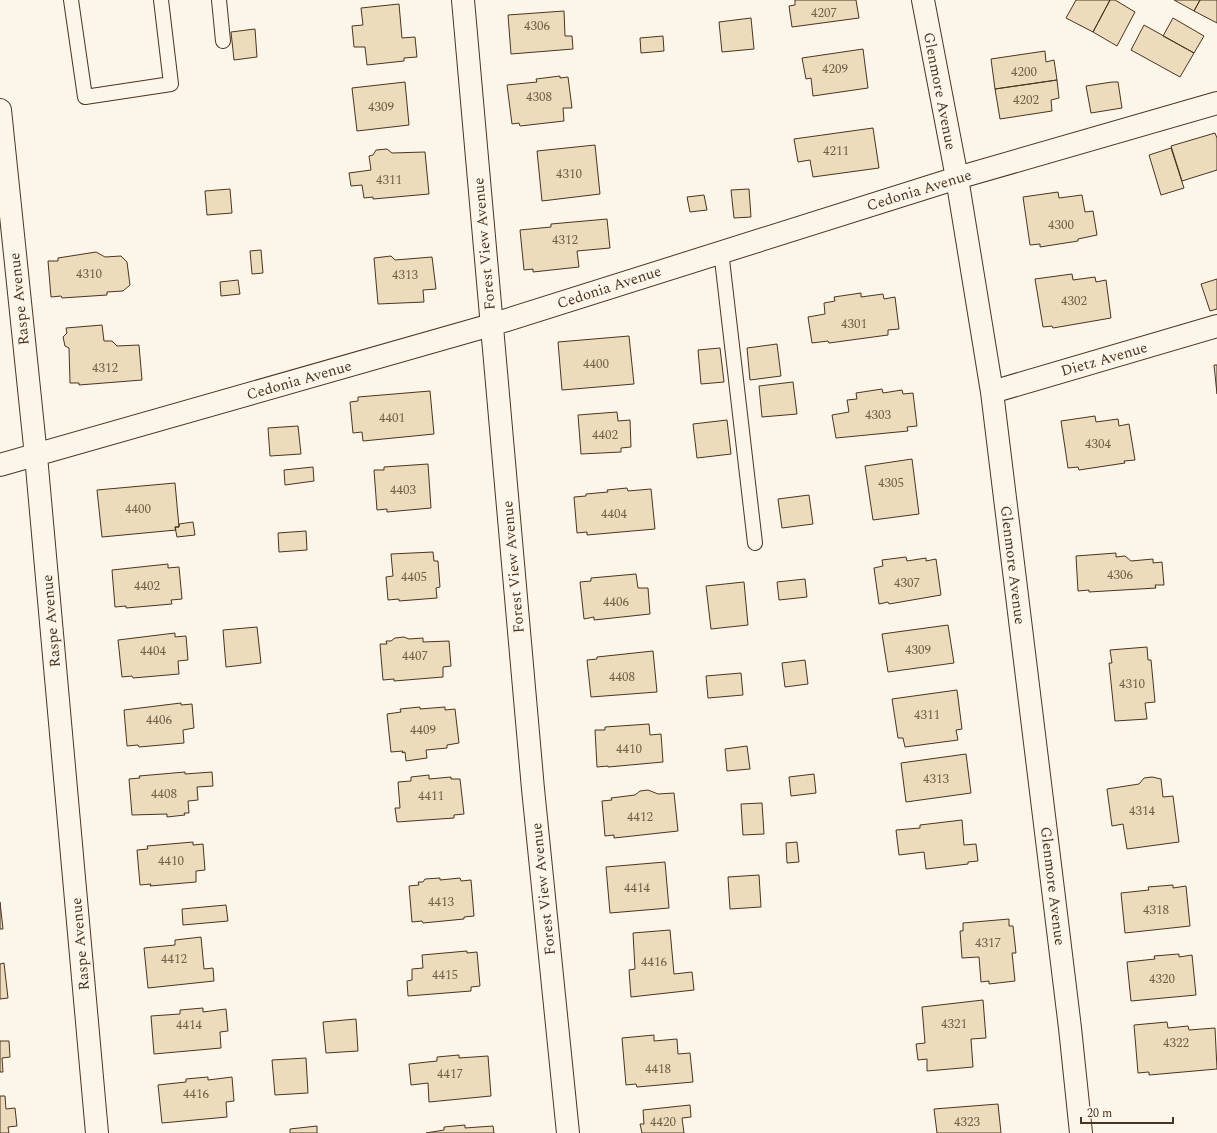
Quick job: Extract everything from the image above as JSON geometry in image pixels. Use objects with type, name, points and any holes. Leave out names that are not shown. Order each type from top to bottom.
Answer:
[{"type":"street","name":"Forest View Avenue","points":[[463,0],[533,789],[568,1133]]},
{"type":"street","name":"Glenmore Avenue","points":[[923,0],[957,178],[992,392],[1070,1028],[1081,1133]]},
{"type":"street","name":"Cedonia Avenue","points":[[0,465],[36,456],[491,325],[721,251],[957,178],[1217,103]]},
{"type":"street","name":"Raspe Avenue","points":[[0,110],[36,456],[97,1133]]},
{"type":"street","name":"Dietz Avenue","points":[[992,392],[1217,326]]},
{"type":"lane","points":[[71,0],[85,97],[171,84],[161,0]]},
{"type":"lane","points":[[219,0],[222,41]]},
{"type":"lane","points":[[721,251],[755,543]]},
{"type":"building","points":[[795,0],[856,0],[859,18],[792,27],[789,6],[795,5]]},
{"type":"building","points":[[1076,0],[1110,0],[1093,32],[1066,18]]},
{"type":"building","points":[[1110,0],[1115,0],[1135,12],[1117,46],[1093,32]]},
{"type":"building","points":[[1174,0],[1200,0],[1194,11]]},
{"type":"building","points":[[1200,0],[1217,0],[1217,23],[1194,11]]},
{"type":"building","points":[[399,4],[402,38],[415,37],[417,57],[404,58],[404,61],[367,65],[365,47],[354,47],[352,26],[363,25],[361,8]]},
{"type":"building","points":[[564,11],[565,36],[572,36],[573,49],[511,54],[508,15]]},
{"type":"building","points":[[751,18],[754,49],[722,52],[719,22]]},
{"type":"building","points":[[1173,18],[1204,36],[1194,53],[1163,36]]},
{"type":"building","points":[[1144,25],[1194,53],[1180,77],[1131,50]]},
{"type":"building","points":[[255,29],[257,57],[234,60],[231,32]]},
{"type":"building","points":[[663,36],[664,51],[641,53],[640,38]]},
{"type":"building","points":[[863,49],[868,88],[813,96],[811,78],[806,79],[802,58]]},
{"type":"building","points":[[1045,51],[1046,62],[1054,60],[1057,80],[995,89],[991,59]]},
{"type":"building","points":[[560,76],[560,78],[568,77],[572,108],[563,108],[564,121],[520,126],[519,123],[512,124],[507,85],[537,82],[536,79]]},
{"type":"building","points":[[1057,80],[1059,98],[1051,100],[1052,111],[1000,119],[995,89]]},
{"type":"building","points":[[405,82],[409,125],[357,131],[352,88]]},
{"type":"building","points":[[1118,82],[1122,108],[1091,113],[1086,86]]},
{"type":"building","points":[[873,128],[879,168],[813,177],[810,160],[798,162],[794,139]]},
{"type":"building","points":[[1215,133],[1217,138],[1217,170],[1182,181],[1171,146]]},
{"type":"building","points":[[595,145],[600,194],[542,201],[537,151]]},
{"type":"building","points":[[1171,148],[1184,188],[1161,195],[1149,155]]},
{"type":"building","points":[[387,149],[392,153],[425,152],[429,194],[373,199],[373,197],[364,198],[362,185],[351,186],[349,173],[371,170],[369,156],[373,155],[376,150]]},
{"type":"building","points":[[230,189],[232,213],[207,215],[205,191]]},
{"type":"building","points":[[749,189],[751,217],[734,218],[731,190]]},
{"type":"building","points":[[1058,192],[1059,198],[1082,195],[1085,212],[1093,211],[1097,235],[1078,239],[1078,241],[1040,247],[1040,244],[1030,245],[1023,197]]},
{"type":"building","points":[[704,195],[707,210],[690,212],[687,197]]},
{"type":"building","points":[[607,219],[610,248],[577,251],[579,267],[533,272],[533,269],[524,270],[520,230],[551,227],[551,224]]},
{"type":"building","points":[[261,250],[263,273],[252,274],[250,251]]},
{"type":"building","points":[[96,252],[105,257],[121,256],[127,262],[130,285],[123,291],[107,292],[107,295],[62,298],[61,296],[51,297],[48,261],[58,261],[58,258]]},
{"type":"building","points":[[391,256],[395,260],[432,257],[436,289],[423,290],[424,302],[378,304],[374,258]]},
{"type":"building","points":[[1072,274],[1073,280],[1095,277],[1096,282],[1106,280],[1111,318],[1053,328],[1052,326],[1043,327],[1035,279]]},
{"type":"building","points":[[1217,279],[1217,309],[1210,311],[1201,284]]},
{"type":"building","points":[[238,280],[240,294],[221,296],[220,282]]},
{"type":"building","points":[[861,293],[861,297],[883,294],[884,299],[895,297],[899,329],[888,330],[888,335],[829,343],[828,341],[812,343],[808,317],[825,314],[824,303],[835,301],[834,297]]},
{"type":"building","points":[[102,325],[104,341],[112,341],[117,346],[139,345],[142,380],[79,385],[79,383],[70,383],[69,348],[65,346],[63,337],[67,333],[66,328]]},
{"type":"building","points":[[629,336],[634,384],[562,390],[558,342]]},
{"type":"building","points":[[777,344],[781,376],[750,380],[747,348]]},
{"type":"building","points":[[720,348],[724,382],[701,384],[698,350]]},
{"type":"building","points":[[1214,365],[1217,365],[1217,394]]},
{"type":"building","points":[[793,382],[797,414],[762,417],[759,386]]},
{"type":"building","points":[[882,389],[883,393],[902,390],[903,394],[913,393],[917,426],[907,427],[908,431],[836,438],[832,415],[849,412],[847,400],[857,399],[856,393]]},
{"type":"building","points":[[430,391],[434,434],[363,441],[362,432],[353,433],[350,402],[358,401],[358,397]]},
{"type":"building","points":[[617,412],[618,421],[630,420],[631,447],[621,448],[621,452],[581,454],[578,415]]},
{"type":"building","points":[[1095,416],[1096,422],[1118,419],[1119,426],[1129,424],[1135,460],[1079,470],[1078,467],[1068,468],[1061,421]]},
{"type":"building","points":[[727,420],[731,454],[697,458],[693,424]]},
{"type":"building","points":[[298,426],[301,454],[270,456],[268,428]]},
{"type":"building","points":[[912,459],[919,514],[873,520],[865,466]]},
{"type":"building","points":[[428,464],[431,508],[387,512],[387,509],[377,510],[374,470],[384,470],[384,467]]},
{"type":"building","points":[[313,467],[314,481],[285,485],[284,470]]},
{"type":"building","points":[[175,483],[179,527],[175,527],[176,530],[102,537],[97,490]]},
{"type":"building","points":[[627,488],[628,491],[651,489],[655,529],[587,535],[587,532],[577,533],[574,497],[586,496],[586,494],[608,492],[607,490]]},
{"type":"building","points":[[809,495],[813,524],[782,528],[778,499]]},
{"type":"building","points":[[193,522],[195,535],[177,537],[175,527],[179,527],[179,524]]},
{"type":"building","points":[[306,531],[307,550],[279,552],[278,533]]},
{"type":"building","points":[[433,552],[434,561],[438,561],[440,587],[436,588],[437,598],[399,601],[399,599],[388,600],[386,577],[393,576],[391,554]]},
{"type":"building","points":[[1116,553],[1116,557],[1125,556],[1131,561],[1153,559],[1153,563],[1162,562],[1164,585],[1155,585],[1156,588],[1089,592],[1089,590],[1078,591],[1076,556]]},
{"type":"building","points":[[906,557],[907,561],[926,558],[926,561],[936,559],[941,595],[889,604],[888,602],[879,604],[874,568],[883,566],[882,560]]},
{"type":"building","points":[[168,564],[168,568],[179,567],[182,599],[171,600],[172,604],[126,608],[126,606],[115,607],[112,570]]},
{"type":"building","points":[[636,574],[638,588],[648,588],[650,614],[594,620],[594,617],[584,619],[580,582],[591,581],[591,578]]},
{"type":"building","points":[[805,579],[807,597],[779,600],[777,582]]},
{"type":"building","points":[[744,582],[748,625],[711,629],[706,586]]},
{"type":"building","points":[[948,625],[954,663],[888,672],[882,634]]},
{"type":"building","points":[[257,627],[261,663],[226,667],[223,630]]},
{"type":"building","points":[[175,633],[175,637],[186,636],[188,660],[178,661],[179,674],[133,678],[132,676],[122,677],[118,640]]},
{"type":"building","points":[[404,637],[409,639],[423,638],[423,642],[449,641],[451,666],[443,667],[443,677],[394,681],[394,679],[383,680],[380,644],[387,644],[386,641]]},
{"type":"building","points":[[1147,647],[1148,660],[1151,660],[1155,702],[1145,703],[1147,719],[1115,721],[1109,663],[1112,663],[1110,650]]},
{"type":"building","points":[[653,651],[657,692],[591,697],[587,660],[597,659],[597,657]]},
{"type":"building","points":[[805,660],[808,684],[785,687],[782,663]]},
{"type":"building","points":[[741,673],[743,695],[708,698],[706,676]]},
{"type":"building","points":[[957,690],[962,729],[956,730],[958,740],[905,747],[903,738],[898,738],[892,699]]},
{"type":"building","points":[[181,703],[181,705],[192,704],[194,728],[183,730],[184,743],[139,747],[138,745],[127,746],[124,710]]},
{"type":"building","points":[[420,707],[420,709],[445,707],[445,710],[455,709],[459,743],[447,745],[447,748],[426,750],[427,758],[406,761],[405,752],[391,752],[387,714],[401,712],[400,709]]},
{"type":"building","points":[[649,724],[650,735],[661,734],[663,762],[597,767],[595,730],[605,730],[605,727]]},
{"type":"building","points":[[747,746],[750,769],[727,771],[725,749]]},
{"type":"building","points":[[966,754],[971,793],[906,802],[901,763]]},
{"type":"building","points":[[185,772],[185,774],[212,772],[213,786],[197,787],[198,800],[188,801],[189,813],[184,813],[185,815],[167,817],[167,814],[132,815],[129,779],[140,778],[139,776]]},
{"type":"building","points":[[814,774],[816,793],[791,796],[789,777]]},
{"type":"building","points":[[429,775],[429,779],[451,777],[451,779],[460,779],[464,814],[454,815],[454,818],[397,822],[395,808],[400,808],[398,782],[411,781],[411,777]]},
{"type":"building","points":[[1152,777],[1161,779],[1163,797],[1173,796],[1179,842],[1127,849],[1123,824],[1112,826],[1107,789],[1139,784],[1144,778]]},
{"type":"building","points":[[648,790],[658,794],[674,793],[678,831],[614,838],[614,835],[605,836],[602,801],[612,800],[611,798],[635,795],[640,791]]},
{"type":"building","points":[[762,803],[764,834],[743,835],[741,804]]},
{"type":"building","points":[[962,820],[964,845],[976,844],[978,861],[968,862],[968,864],[926,869],[924,852],[899,855],[896,830],[920,828],[920,825]]},
{"type":"building","points":[[193,842],[193,845],[203,844],[205,870],[196,871],[196,882],[150,886],[151,884],[140,885],[137,850],[148,849],[147,846]]},
{"type":"building","points":[[797,842],[799,862],[787,863],[786,843]]},
{"type":"building","points":[[665,862],[669,908],[610,913],[606,867]]},
{"type":"building","points":[[759,875],[761,907],[730,909],[728,877]]},
{"type":"building","points":[[440,878],[440,880],[460,878],[461,881],[471,880],[474,916],[464,917],[464,919],[423,923],[422,921],[412,922],[409,886],[419,885],[418,882],[423,882],[425,879]]},
{"type":"building","points":[[1173,885],[1173,888],[1186,886],[1190,926],[1125,933],[1121,893],[1149,890],[1148,887]]},
{"type":"building","points":[[0,902],[3,929],[0,929]]},
{"type":"building","points":[[226,905],[228,921],[183,925],[182,909]]},
{"type":"building","points":[[1009,919],[1009,926],[1013,926],[1016,953],[1012,953],[1015,981],[989,984],[989,981],[981,982],[979,957],[962,958],[960,931],[963,931],[963,923]]},
{"type":"building","points":[[670,930],[674,974],[692,972],[694,990],[631,997],[629,970],[635,969],[633,933]]},
{"type":"building","points":[[201,937],[204,969],[213,968],[214,981],[148,988],[144,948],[175,945],[175,940]]},
{"type":"building","points":[[467,951],[467,953],[477,952],[480,986],[471,987],[471,991],[408,996],[407,981],[412,980],[412,969],[423,968],[422,955]]},
{"type":"building","points":[[1179,954],[1179,957],[1192,955],[1196,995],[1131,1001],[1127,962],[1155,959],[1154,956]]},
{"type":"building","points":[[4,963],[8,998],[0,999],[0,964]]},
{"type":"building","points":[[983,1000],[986,1038],[971,1039],[973,1067],[927,1071],[927,1059],[918,1060],[916,1044],[925,1043],[922,1007]]},
{"type":"building","points":[[203,1008],[203,1012],[226,1009],[228,1031],[220,1032],[221,1048],[154,1054],[151,1016],[180,1014],[180,1010]]},
{"type":"building","points":[[356,1019],[358,1051],[326,1053],[323,1022]]},
{"type":"building","points":[[1167,1022],[1168,1028],[1188,1026],[1189,1030],[1215,1028],[1217,1069],[1149,1075],[1149,1072],[1138,1073],[1134,1025]]},
{"type":"building","points":[[654,1035],[654,1041],[677,1039],[678,1054],[690,1053],[693,1082],[637,1087],[636,1084],[626,1085],[622,1038]]},
{"type":"building","points":[[0,1041],[9,1041],[10,1057],[2,1058],[3,1072],[0,1072]]},
{"type":"building","points":[[459,1055],[459,1058],[488,1056],[491,1096],[429,1102],[428,1083],[411,1085],[409,1064],[437,1061],[437,1057]]},
{"type":"building","points":[[306,1058],[308,1093],[275,1095],[272,1060]]},
{"type":"building","points":[[208,1077],[208,1080],[232,1077],[234,1101],[226,1102],[227,1117],[162,1123],[158,1085],[186,1082],[186,1079]]},
{"type":"building","points":[[0,1096],[5,1096],[6,1109],[15,1108],[17,1126],[8,1127],[9,1133],[0,1133]]},
{"type":"building","points":[[998,1104],[1001,1133],[937,1133],[934,1109]]},
{"type":"building","points":[[690,1105],[691,1117],[682,1118],[684,1133],[642,1133],[640,1124],[644,1124],[643,1110]]},
{"type":"building","points":[[465,1125],[465,1128],[493,1126],[494,1133],[426,1133],[444,1130],[444,1127]]},
{"type":"building","points":[[317,1126],[317,1133],[290,1133],[290,1129]]}]
